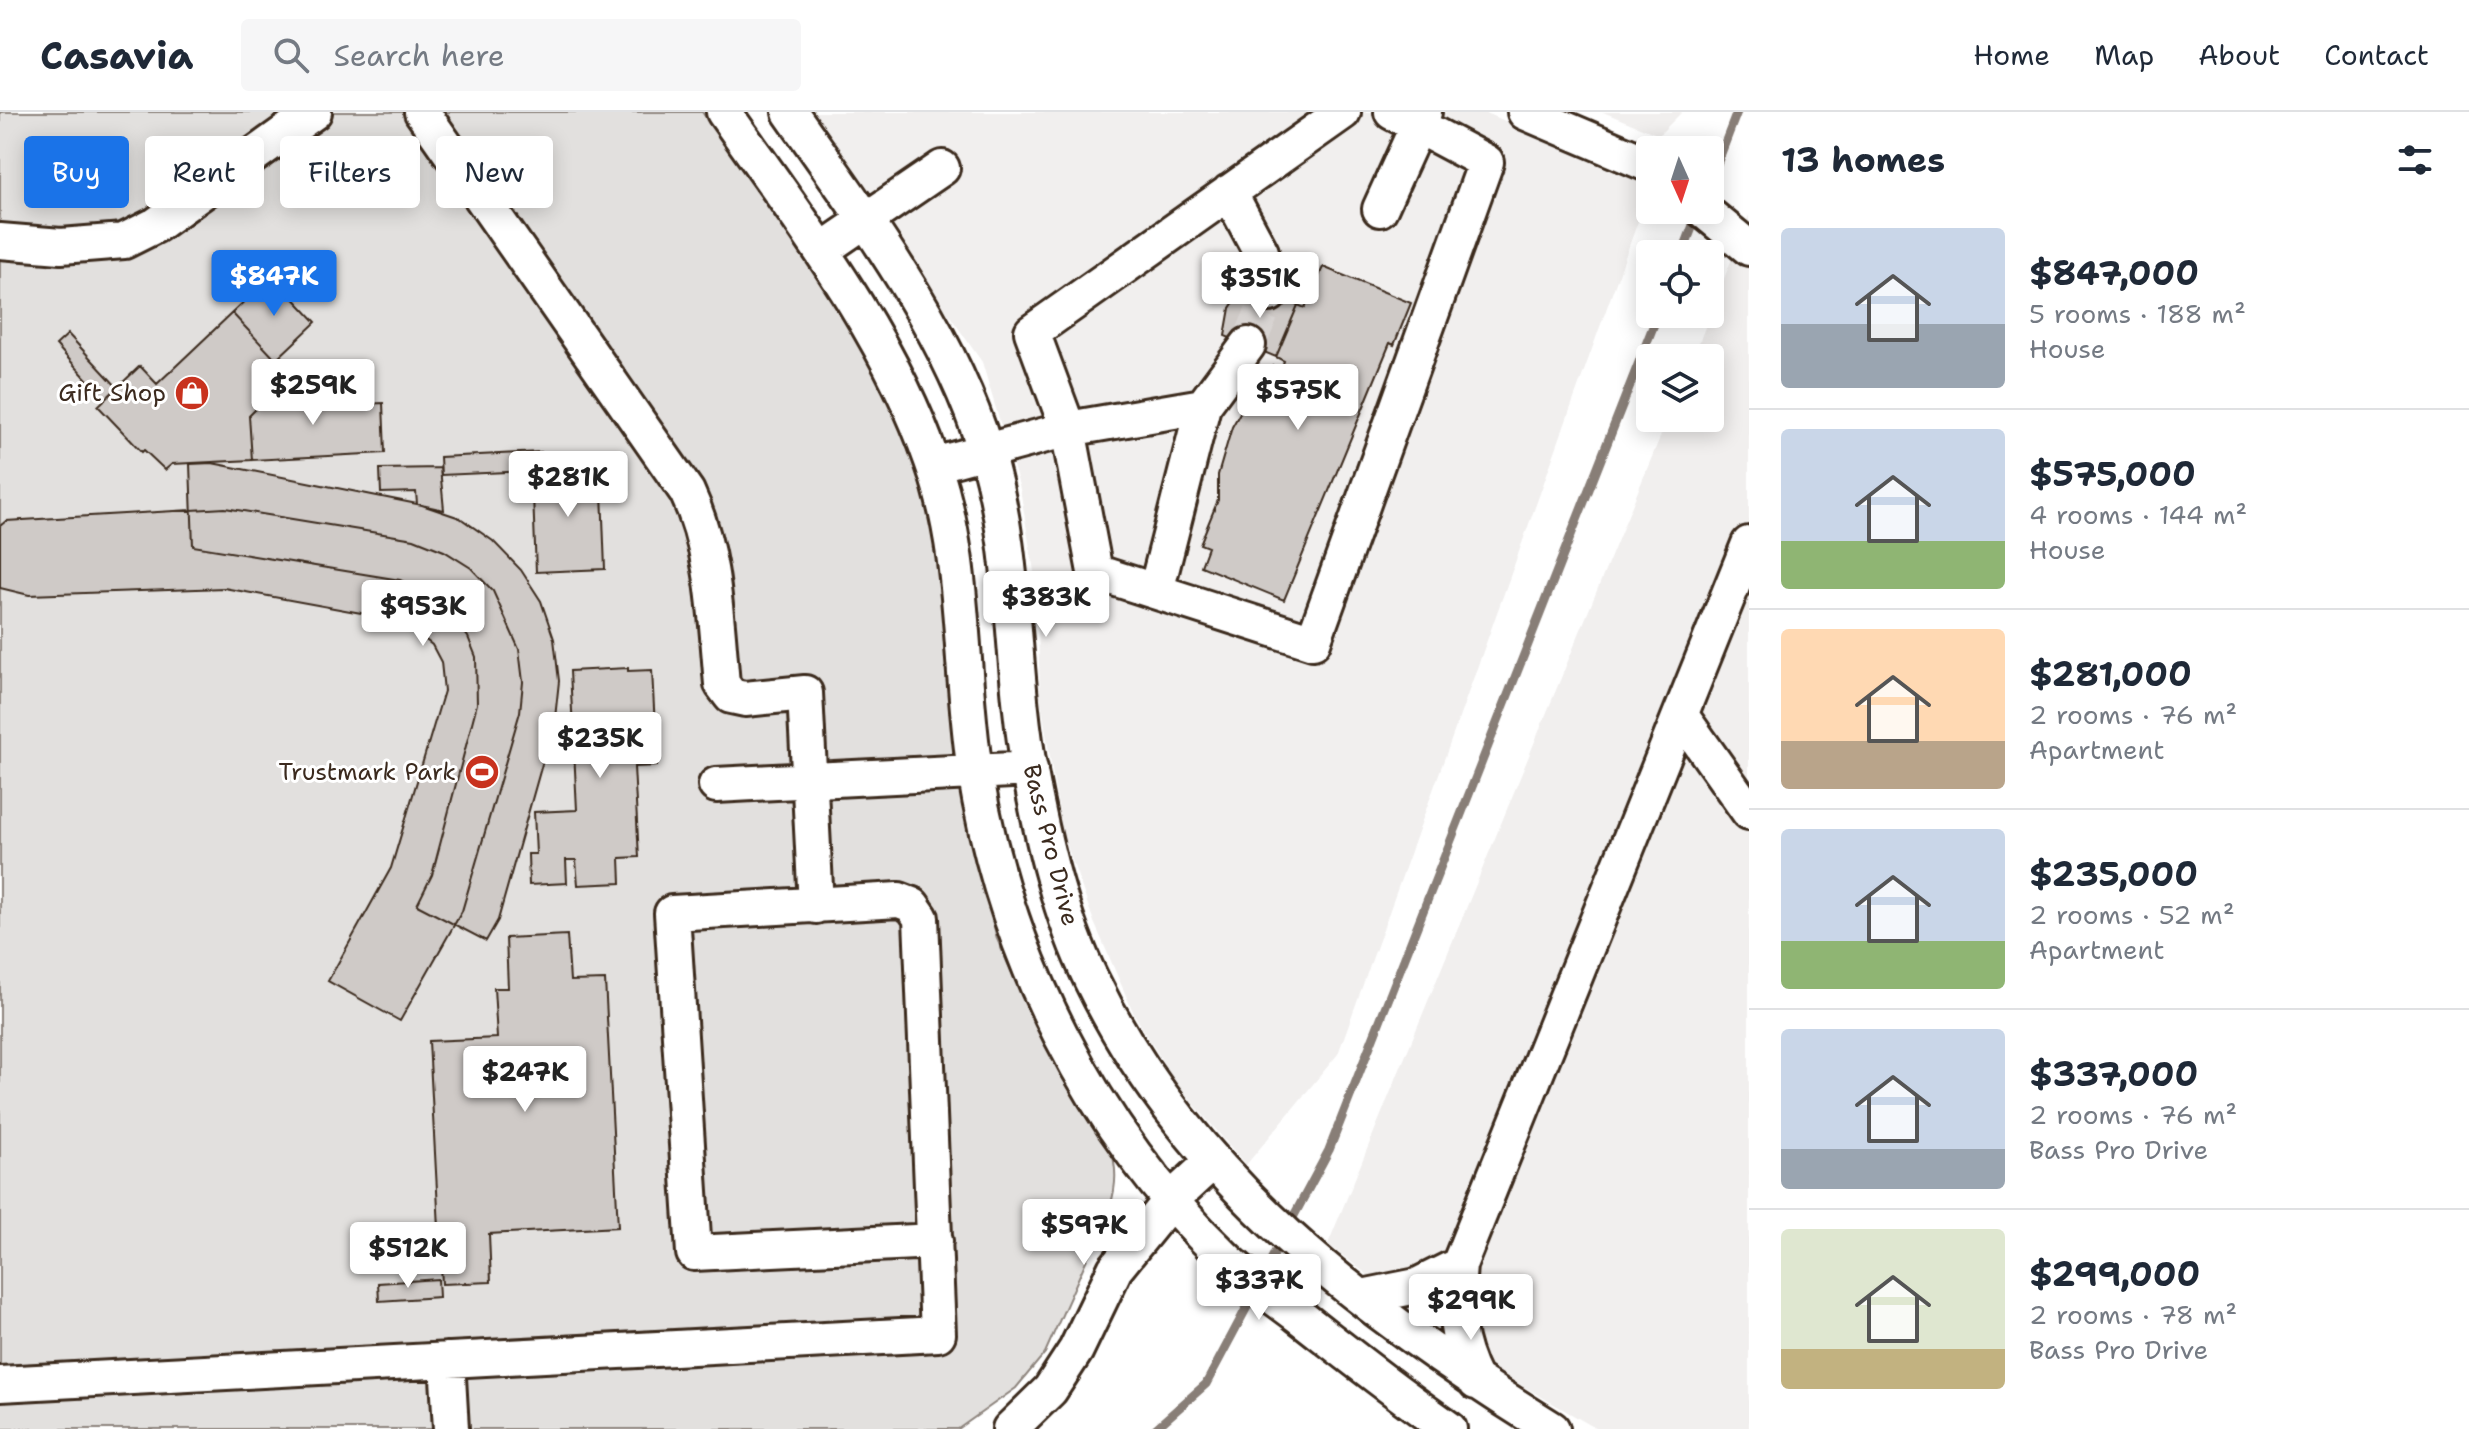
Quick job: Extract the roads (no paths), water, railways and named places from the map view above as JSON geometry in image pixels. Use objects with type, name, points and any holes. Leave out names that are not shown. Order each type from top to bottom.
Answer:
[{"type":"street","points":[[0,241],[61,246],[124,241],[156,225],[314,112]]},
{"type":"street","points":[[422,112],[687,492],[699,518],[710,564],[722,684],[731,696],[745,699],[805,693],[816,906]]},
{"type":"street","points":[[724,112],[822,250],[907,393],[934,465],[955,556],[976,771],[1007,913],[1042,1001],[1104,1112],[1172,1199],[1225,1259],[1449,1429]]},
{"type":"street","name":"Bass Pro Drive","points":[[790,112],[867,221],[955,370],[986,450],[1008,547],[1030,769],[1059,897],[1091,978],[1149,1082],[1212,1162],[1291,1242],[1476,1383],[1552,1429]]},
{"type":"street","points":[[1343,112],[1032,332],[1068,429],[1095,572],[1313,642],[1486,162],[1411,117],[1380,209]]},
{"type":"street","points":[[1525,112],[1636,159]]},
{"type":"street","points":[[822,250],[942,168]]},
{"type":"street","points":[[1229,192],[1261,252],[1270,294]]},
{"type":"street","points":[[1720,224],[1749,248]]},
{"type":"street","points":[[1156,591],[1203,406],[1248,345]]},
{"type":"street","points":[[934,465],[1068,429],[1203,406]]},
{"type":"street","points":[[1476,1383],[1460,1351],[1455,1318],[1459,1265],[1749,544]]},
{"type":"street","points":[[1682,717],[1749,812]]},
{"type":"street","points":[[716,785],[1030,769]]},
{"type":"street","points":[[0,1384],[938,1334],[935,1241],[921,918],[912,905],[899,900],[672,913],[694,1253],[935,1241]]},
{"type":"street","points":[[1010,1429],[1050,1390],[1076,1350],[1115,1269],[1172,1199],[1212,1162]]},
{"type":"street","points":[[1362,1297],[1417,1286],[1459,1265]]},
{"type":"street","points":[[447,1360],[451,1429]]},
{"type":"waterway","points":[[1724,146],[1737,112]]},
{"type":"waterway","points":[[1687,240],[1693,224]]},
{"type":"waterway","points":[[1289,1225],[1329,1150],[1652,328]]},
{"type":"waterway","points":[[1261,1279],[1282,1239]]},
{"type":"waterway","points":[[1155,1429],[1206,1384],[1255,1292]]},
{"type":"tunnel","points":[[1248,345],[1270,294]]},
{"type":"place","name":"Gift Shop","points":[[192,393]]},
{"type":"place","name":"Trustmark Park","points":[[482,772]]}]
